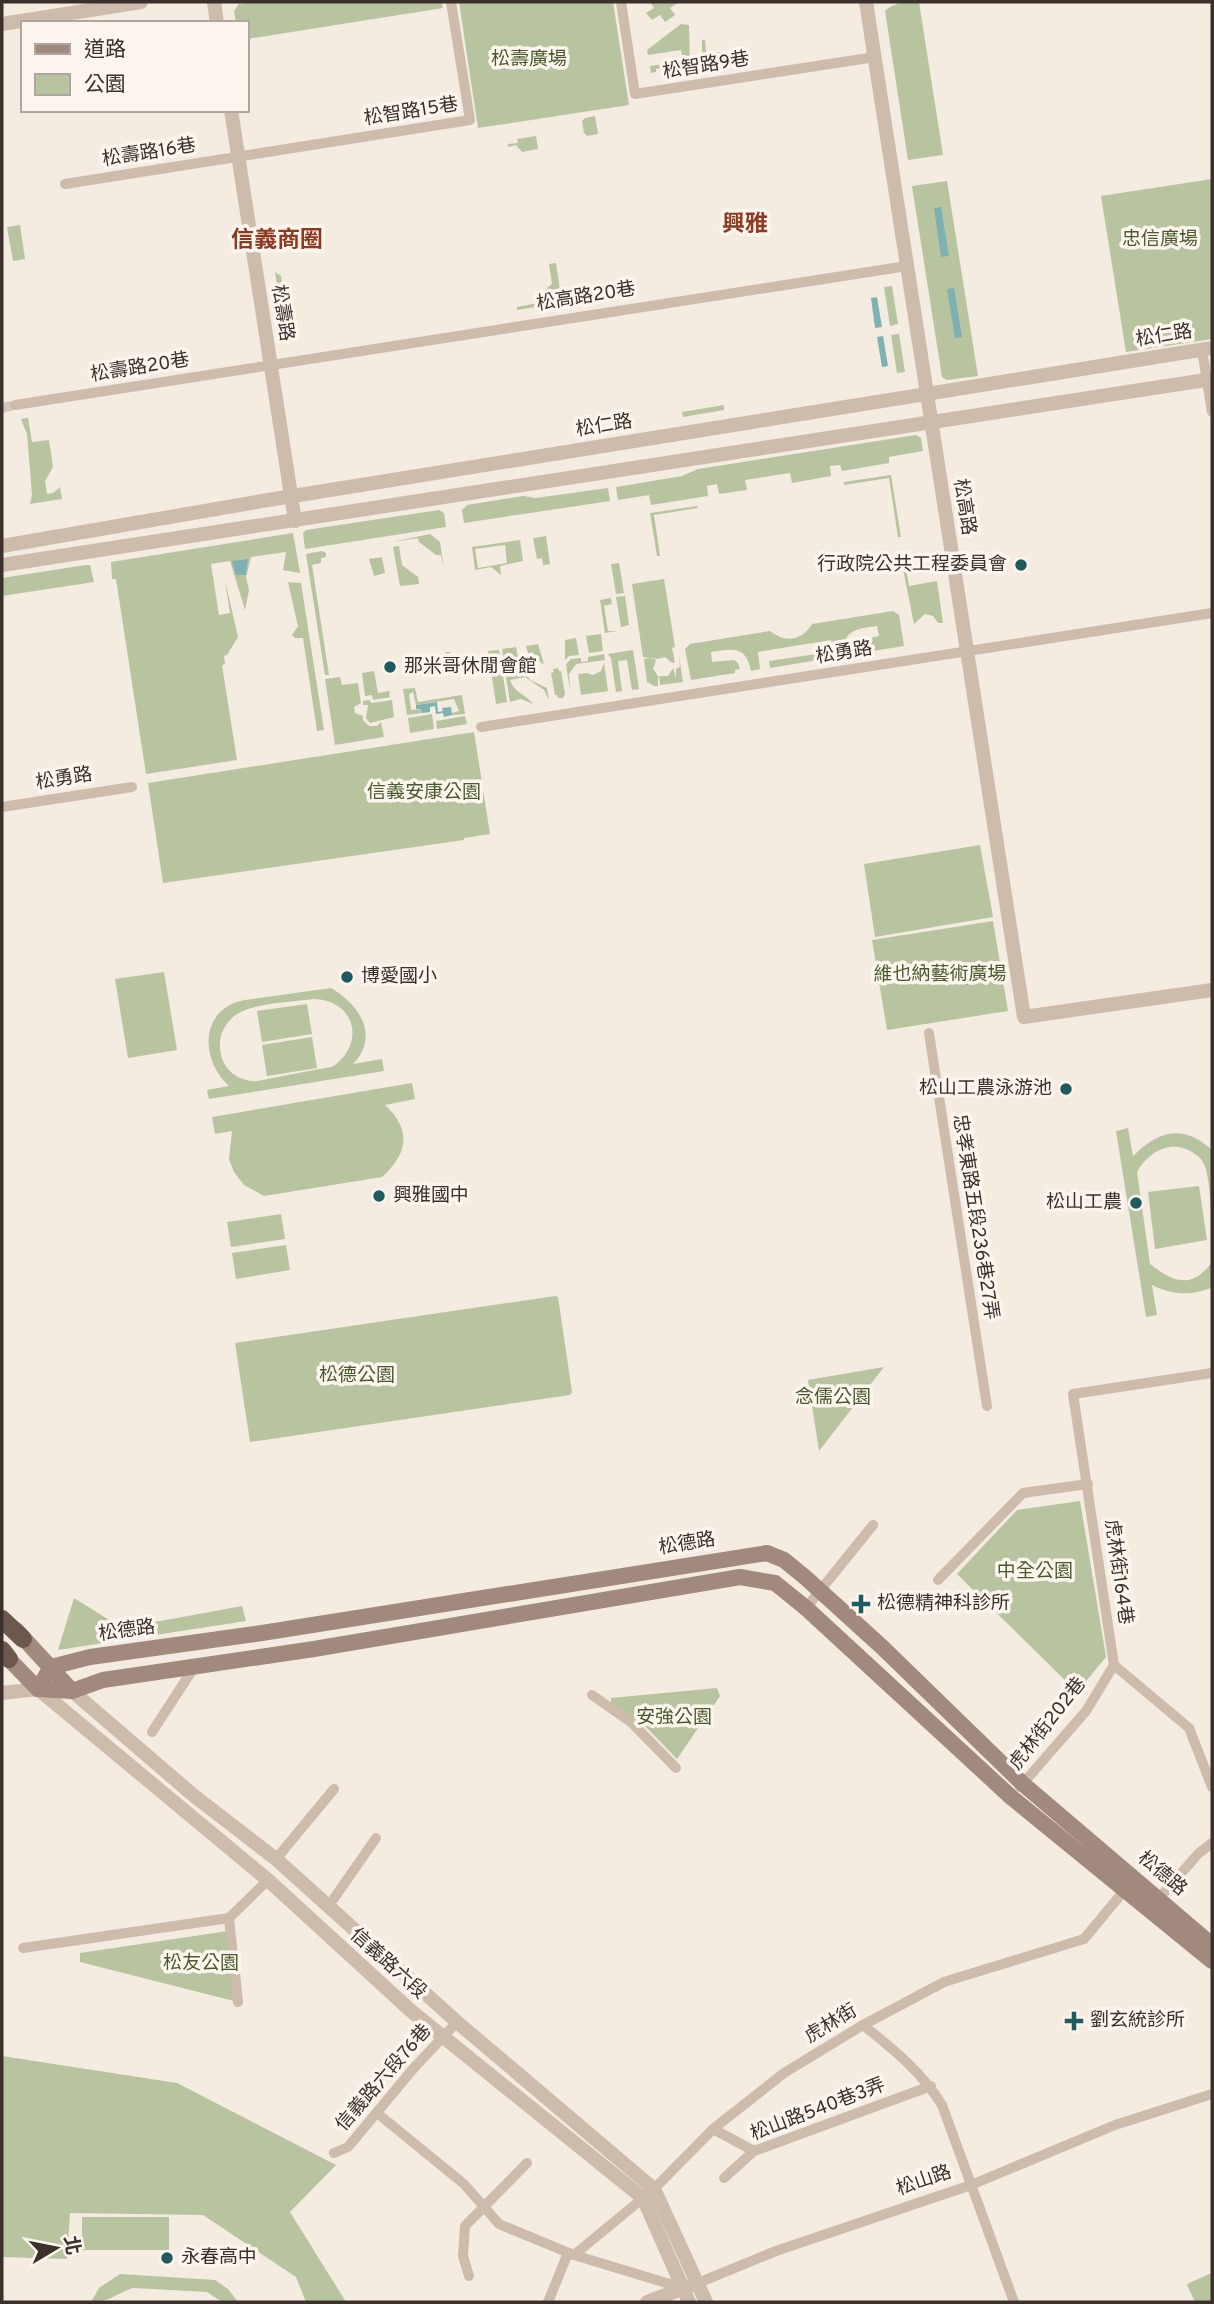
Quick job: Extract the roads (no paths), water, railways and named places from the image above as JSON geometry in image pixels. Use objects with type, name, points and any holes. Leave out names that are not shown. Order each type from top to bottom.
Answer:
[{"type":"highway","points":[[2,1619],[23,1639]]},
{"type":"main road","name":"松德路","points":[[51,1667],[90,1657],[261,1633],[767,1553],[784,1560],[881,1647],[1129,1885]]},
{"type":"main road","name":"松德路","points":[[38,1689],[72,1691],[103,1680],[314,1649],[740,1577],[775,1583],[806,1608],[1011,1797],[1212,1945]]},
{"type":"main road","points":[[2,1611],[23,1639],[72,1691]]},
{"type":"main road","points":[[4,1654],[38,1689],[51,1667]]},
{"type":"main road","name":"松德路","points":[[1154,1904],[1212,1961]]},
{"type":"street","points":[[2,24],[141,2]]},
{"type":"street","points":[[214,2],[217,21]]},
{"type":"street","name":"松智路15巷","points":[[238,157],[470,120],[451,2]]},
{"type":"street","name":"松智路9巷","points":[[621,2],[635,94],[874,57]]},
{"type":"street","name":"松高路","points":[[866,2],[1024,1017],[1212,990]]},
{"type":"street","name":"松壽路","points":[[231,112],[295,521]]},
{"type":"street","name":"松壽路16巷","points":[[65,184],[238,157]]},
{"type":"street","name":"松高路20巷","points":[[271,365],[907,266]]},
{"type":"street","points":[[1207,349],[1212,412]]},
{"type":"street","name":"松仁路","points":[[2,546],[1207,349]]},
{"type":"street","name":"松壽路20巷","points":[[15,405],[271,365]]},
{"type":"street","points":[[2,565],[1210,379]]},
{"type":"street","name":"松勇路","points":[[481,727],[1212,613]]},
{"type":"street","name":"松勇路","points":[[2,807],[132,787]]},
{"type":"street","name":"忠孝東路五段236巷27弄","points":[[929,1033],[987,1406]]},
{"type":"street","name":"虎林街164巷","points":[[1114,1665],[1073,1394],[1212,1373]]},
{"type":"street","points":[[938,1580],[1023,1493],[1087,1484]]},
{"type":"street","points":[[806,1608],[873,1525]]},
{"type":"street","points":[[1114,1665],[1189,1728],[1212,1787]]},
{"type":"street","name":"虎林街202巷","points":[[1011,1797],[1086,1711],[1114,1665]]},
{"type":"street","points":[[152,1732],[195,1667]]},
{"type":"street","name":"松德路","points":[[2,1693],[38,1689]]},
{"type":"street","name":"信義路六段","points":[[38,1689],[268,1880],[442,2037],[649,2193],[689,2302]]},
{"type":"street","name":"信義路六段","points":[[72,1691],[193,1795],[276,1859],[649,2193],[706,2302]]},
{"type":"street","points":[[592,1695],[632,1723],[676,1768]]},
{"type":"street","points":[[276,1859],[334,1789]]},
{"type":"street","points":[[328,1907],[376,1838]]},
{"type":"street","points":[[1154,1904],[1199,1853],[1212,1843]]},
{"type":"street","points":[[23,1948],[229,1918],[268,1880]]},
{"type":"street","name":"虎林街","points":[[571,2254],[649,2193],[713,2129],[784,2073],[863,2025],[944,1982],[1083,1939],[1129,1885]]},
{"type":"street","points":[[229,1918],[238,2002]]},
{"type":"street","name":"信義路六段76巷","points":[[334,2153],[348,2147],[457,2022]]},
{"type":"street","points":[[863,2025],[906,2060],[930,2086],[942,2105],[1014,2302]]},
{"type":"street","name":"松山路540巷3弄","points":[[724,2178],[754,2151],[930,2086]]},
{"type":"street","name":"松山路","points":[[648,2302],[776,2251],[971,2185],[1115,2125],[1212,2094]]},
{"type":"street","points":[[377,2113],[464,2184],[499,2224],[571,2254],[683,2288]]},
{"type":"street","points":[[713,2129],[754,2151]]},
{"type":"street","points":[[469,2276],[463,2256],[465,2226],[527,2163]]},
{"type":"street","points":[[548,2302],[571,2254]]},
{"type":"water","points":[[941,207],[949,256],[941,257],[934,208]]},
{"type":"water","points":[[954,288],[962,337],[955,338],[947,289]]},
{"type":"water","points":[[877,297],[882,327],[875,328],[871,298]]},
{"type":"water","points":[[883,336],[888,366],[882,367],[877,337]]},
{"type":"water","points":[[248,559],[246,575],[236,575],[232,561]]},
{"type":"water","points":[[437,702],[438,712],[443,711],[442,708],[451,707],[452,715],[444,717],[443,713],[436,714],[435,706],[430,707],[430,712],[422,713],[421,709],[416,709],[416,705]]},
{"type":"water","points":[[967,967],[973,970],[976,976],[973,982],[967,985],[961,982],[958,976],[961,970]]},
{"type":"tunnel","points":[[2,408],[15,405]]},
{"type":"place","name":"行政院公共工程委員會","points":[[1021,565]]},
{"type":"place","name":"那米哥休閒會館","points":[[390,667]]},
{"type":"place","name":"博愛國小","points":[[347,977]]},
{"type":"place","name":"松山工農泳游池","points":[[1066,1089]]},
{"type":"place","name":"興雅國中","points":[[379,1196]]},
{"type":"place","name":"松山工農","points":[[1136,1203]]},
{"type":"place","name":"松德精神科診所","points":[[861,1604]]},
{"type":"place","name":"劉玄統診所","points":[[1074,2021]]},
{"type":"place","name":"永春高中","points":[[167,2258]]},
{"type":"district","name":"興雅","points":[[745,225]]},
{"type":"district","name":"信義商圈","points":[[277,241]]},
{"type":"park label","name":"松壽廣場","points":[[529,60]]},
{"type":"park label","name":"忠信廣場","points":[[1160,240]]},
{"type":"park label","name":"信義安康公園","points":[[424,793]]},
{"type":"park label","name":"維也納藝術廣場","points":[[940,975]]},
{"type":"park label","name":"松德公園","points":[[357,1376]]},
{"type":"park label","name":"念儒公園","points":[[833,1398]]},
{"type":"park label","name":"中全公園","points":[[1035,1572]]},
{"type":"park label","name":"安強公園","points":[[674,1718]]},
{"type":"park label","name":"松友公園","points":[[201,1964]]}]
